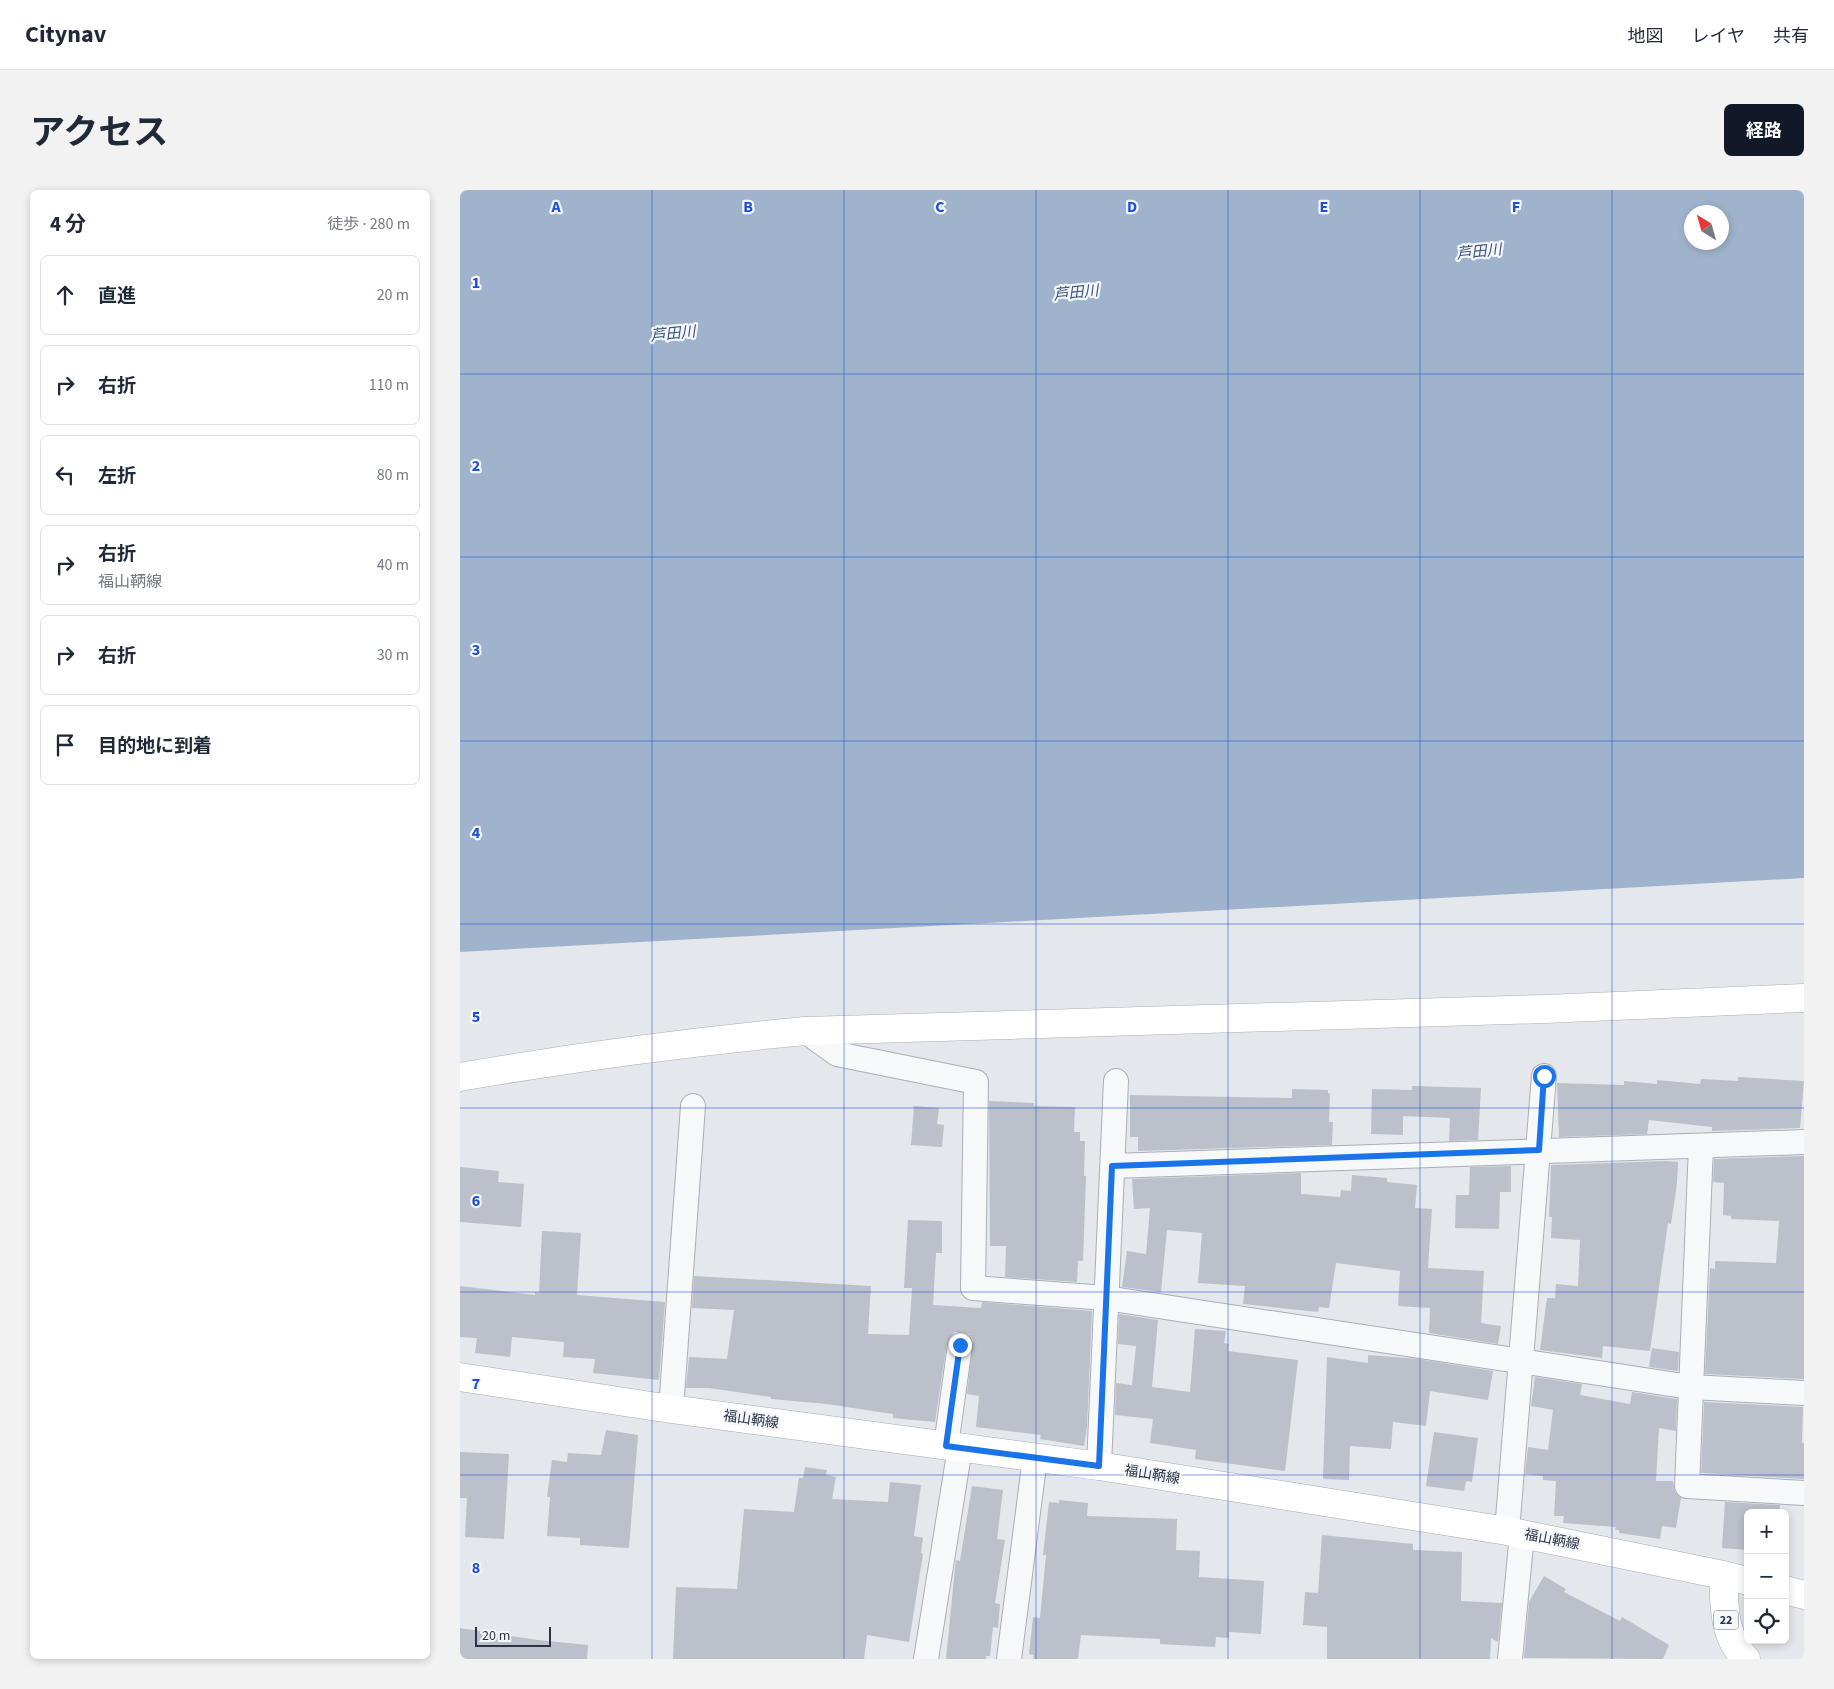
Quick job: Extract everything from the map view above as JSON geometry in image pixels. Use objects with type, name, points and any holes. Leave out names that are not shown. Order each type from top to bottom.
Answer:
[{"type":"street","points":[[460,1077],[593,1055],[691,1042],[805,1031],[1545,1009],[1804,998]]},
{"type":"street","points":[[805,1031],[838,1054],[976,1082],[973,1288],[1106,1298],[1690,1387],[1804,1393]]},
{"type":"street","points":[[1510,1659],[1521,1360],[1544,1076]]},
{"type":"street","points":[[1099,1466],[1116,1081]]},
{"type":"street","points":[[671,1409],[693,1106]]},
{"type":"street","points":[[1112,1166],[1804,1142]]},
{"type":"street","points":[[1700,1146],[1687,1486],[1804,1493]]},
{"type":"street","points":[[926,1659],[953,1447],[960,1345]]},
{"type":"street","name":"福山鞆線","points":[[460,1377],[671,1409],[1099,1466],[1514,1533],[1735,1578],[1726,1625],[1734,1647],[1746,1659]]},
{"type":"street","points":[[1009,1659],[1035,1458]]},
{"type":"street","points":[[1789,1591],[1804,1595]]},
{"type":"water","name":"芦田川","points":[[460,190],[1804,190],[1804,878],[460,952]]},
{"type":"building","points":[[1738,1077],[1804,1081],[1800,1128],[1712,1131],[1712,1127],[1649,1120],[1647,1134],[1559,1137],[1557,1083],[1624,1085],[1624,1081],[1657,1084],[1657,1080],[1700,1084],[1701,1079],[1738,1081]]},
{"type":"building","points":[[1412,1086],[1481,1088],[1478,1140],[1449,1141],[1450,1118],[1403,1116],[1403,1135],[1371,1134],[1372,1089],[1412,1090]]},
{"type":"building","points":[[1292,1089],[1328,1090],[1328,1094],[1330,1093],[1329,1122],[1333,1122],[1332,1145],[1138,1151],[1138,1137],[1130,1137],[1130,1095],[1292,1098]]},
{"type":"building","points":[[989,1101],[1034,1103],[1034,1106],[1075,1107],[1074,1132],[1080,1132],[1080,1141],[1085,1141],[1084,1176],[1086,1176],[1083,1261],[1078,1261],[1077,1282],[1005,1277],[1006,1246],[990,1246]]},
{"type":"building","points":[[914,1106],[939,1108],[937,1124],[944,1125],[942,1147],[911,1145]]},
{"type":"building","points":[[1804,1156],[1804,1379],[1705,1374],[1710,1268],[1715,1269],[1715,1261],[1776,1263],[1779,1221],[1731,1219],[1731,1216],[1723,1215],[1724,1183],[1713,1182],[1714,1159]]},
{"type":"building","points":[[1678,1162],[1677,1183],[1671,1224],[1668,1223],[1650,1351],[1603,1346],[1602,1358],[1540,1350],[1547,1298],[1555,1298],[1556,1284],[1578,1286],[1580,1240],[1551,1238],[1552,1217],[1549,1217],[1551,1165]]},
{"type":"building","points":[[1511,1166],[1511,1192],[1500,1192],[1499,1229],[1455,1228],[1456,1195],[1469,1195],[1470,1167]]},
{"type":"building","points":[[460,1167],[499,1171],[498,1182],[524,1184],[521,1227],[460,1222]]},
{"type":"building","points":[[1301,1173],[1301,1194],[1340,1197],[1341,1190],[1351,1191],[1352,1175],[1387,1178],[1387,1182],[1417,1185],[1415,1208],[1432,1209],[1428,1268],[1484,1271],[1481,1323],[1501,1326],[1498,1344],[1429,1333],[1430,1308],[1398,1306],[1400,1271],[1336,1263],[1329,1308],[1319,1307],[1318,1312],[1243,1304],[1245,1286],[1198,1283],[1202,1233],[1167,1230],[1161,1292],[1122,1287],[1127,1251],[1146,1254],[1150,1208],[1134,1209],[1132,1179]]},
{"type":"building","points":[[908,1220],[942,1221],[942,1253],[936,1253],[933,1305],[981,1308],[982,1302],[1092,1311],[1087,1427],[1084,1446],[1040,1439],[1041,1435],[976,1427],[979,1396],[967,1394],[973,1340],[969,1334],[962,1332],[954,1332],[947,1343],[935,1422],[893,1418],[893,1414],[827,1404],[771,1399],[771,1397],[709,1388],[686,1388],[689,1357],[727,1359],[734,1310],[692,1308],[694,1276],[871,1286],[868,1334],[909,1335],[912,1288],[904,1288]]},
{"type":"building","points":[[542,1231],[581,1233],[577,1295],[665,1302],[659,1380],[593,1373],[595,1359],[563,1357],[564,1342],[512,1337],[510,1357],[475,1353],[477,1338],[460,1337],[460,1286],[535,1295],[535,1292],[539,1293]]},
{"type":"building","points":[[1119,1314],[1158,1320],[1152,1387],[1190,1392],[1195,1329],[1226,1331],[1224,1343],[1229,1344],[1228,1351],[1298,1360],[1285,1471],[1195,1459],[1196,1450],[1150,1443],[1153,1419],[1115,1415],[1116,1383],[1132,1385],[1136,1346],[1118,1344]]},
{"type":"building","points":[[1652,1348],[1679,1352],[1678,1371],[1649,1367]]},
{"type":"building","points":[[1368,1355],[1418,1359],[1493,1371],[1488,1400],[1430,1391],[1426,1426],[1393,1422],[1391,1449],[1350,1446],[1349,1480],[1323,1479],[1327,1357],[1368,1363]]},
{"type":"building","points":[[1535,1377],[1582,1384],[1580,1395],[1630,1404],[1632,1392],[1677,1399],[1676,1431],[1659,1428],[1656,1481],[1673,1481],[1675,1492],[1681,1498],[1676,1528],[1662,1526],[1660,1539],[1619,1533],[1619,1530],[1615,1530],[1616,1527],[1563,1523],[1564,1516],[1554,1516],[1556,1481],[1543,1480],[1543,1476],[1525,1474],[1528,1447],[1548,1450],[1553,1410],[1531,1406]]},
{"type":"building","points":[[1704,1402],[1803,1407],[1804,1479],[1701,1473]]},
{"type":"building","points":[[606,1430],[638,1435],[629,1548],[580,1545],[580,1538],[547,1536],[550,1497],[547,1497],[552,1460],[567,1462],[568,1453],[601,1455]]},
{"type":"building","points":[[1434,1432],[1478,1438],[1472,1482],[1466,1481],[1464,1491],[1426,1486]]},
{"type":"building","points":[[460,1452],[509,1454],[504,1539],[465,1537],[467,1498],[460,1498]]},
{"type":"building","points":[[805,1467],[827,1470],[826,1475],[836,1477],[832,1499],[888,1502],[890,1482],[921,1485],[914,1536],[923,1538],[921,1553],[923,1554],[909,1642],[867,1635],[864,1659],[673,1659],[676,1587],[737,1589],[744,1509],[794,1512],[799,1478],[803,1478]]},
{"type":"building","points":[[972,1486],[1003,1490],[997,1539],[1005,1540],[995,1603],[1000,1604],[998,1628],[993,1627],[990,1656],[986,1656],[986,1659],[946,1659],[956,1560],[960,1561]]},
{"type":"building","points":[[1059,1500],[1088,1503],[1087,1516],[1177,1519],[1176,1550],[1200,1551],[1199,1577],[1264,1581],[1261,1634],[1229,1632],[1229,1638],[1216,1637],[1215,1647],[1160,1644],[1160,1639],[1081,1635],[1078,1659],[1033,1659],[1034,1655],[1029,1654],[1033,1617],[1040,1618],[1046,1555],[1043,1555],[1049,1502],[1059,1503]]},
{"type":"building","points":[[1725,1502],[1780,1505],[1780,1509],[1744,1509],[1744,1550],[1722,1548]]},
{"type":"building","points":[[1322,1535],[1413,1544],[1413,1550],[1462,1552],[1461,1601],[1502,1603],[1498,1642],[1491,1638],[1490,1659],[1327,1659],[1327,1627],[1303,1625],[1305,1592],[1318,1593]]},
{"type":"building","points":[[1544,1576],[1566,1589],[1564,1592],[1620,1621],[1622,1617],[1669,1645],[1663,1659],[1524,1658],[1529,1602]]},
{"type":"building","points":[[460,1628],[538,1640],[588,1645],[587,1659],[460,1659]]},
{"type":"route","points":[[960,1345],[946,1446],[1099,1466],[1112,1166],[1539,1150],[1544,1076]]}]
